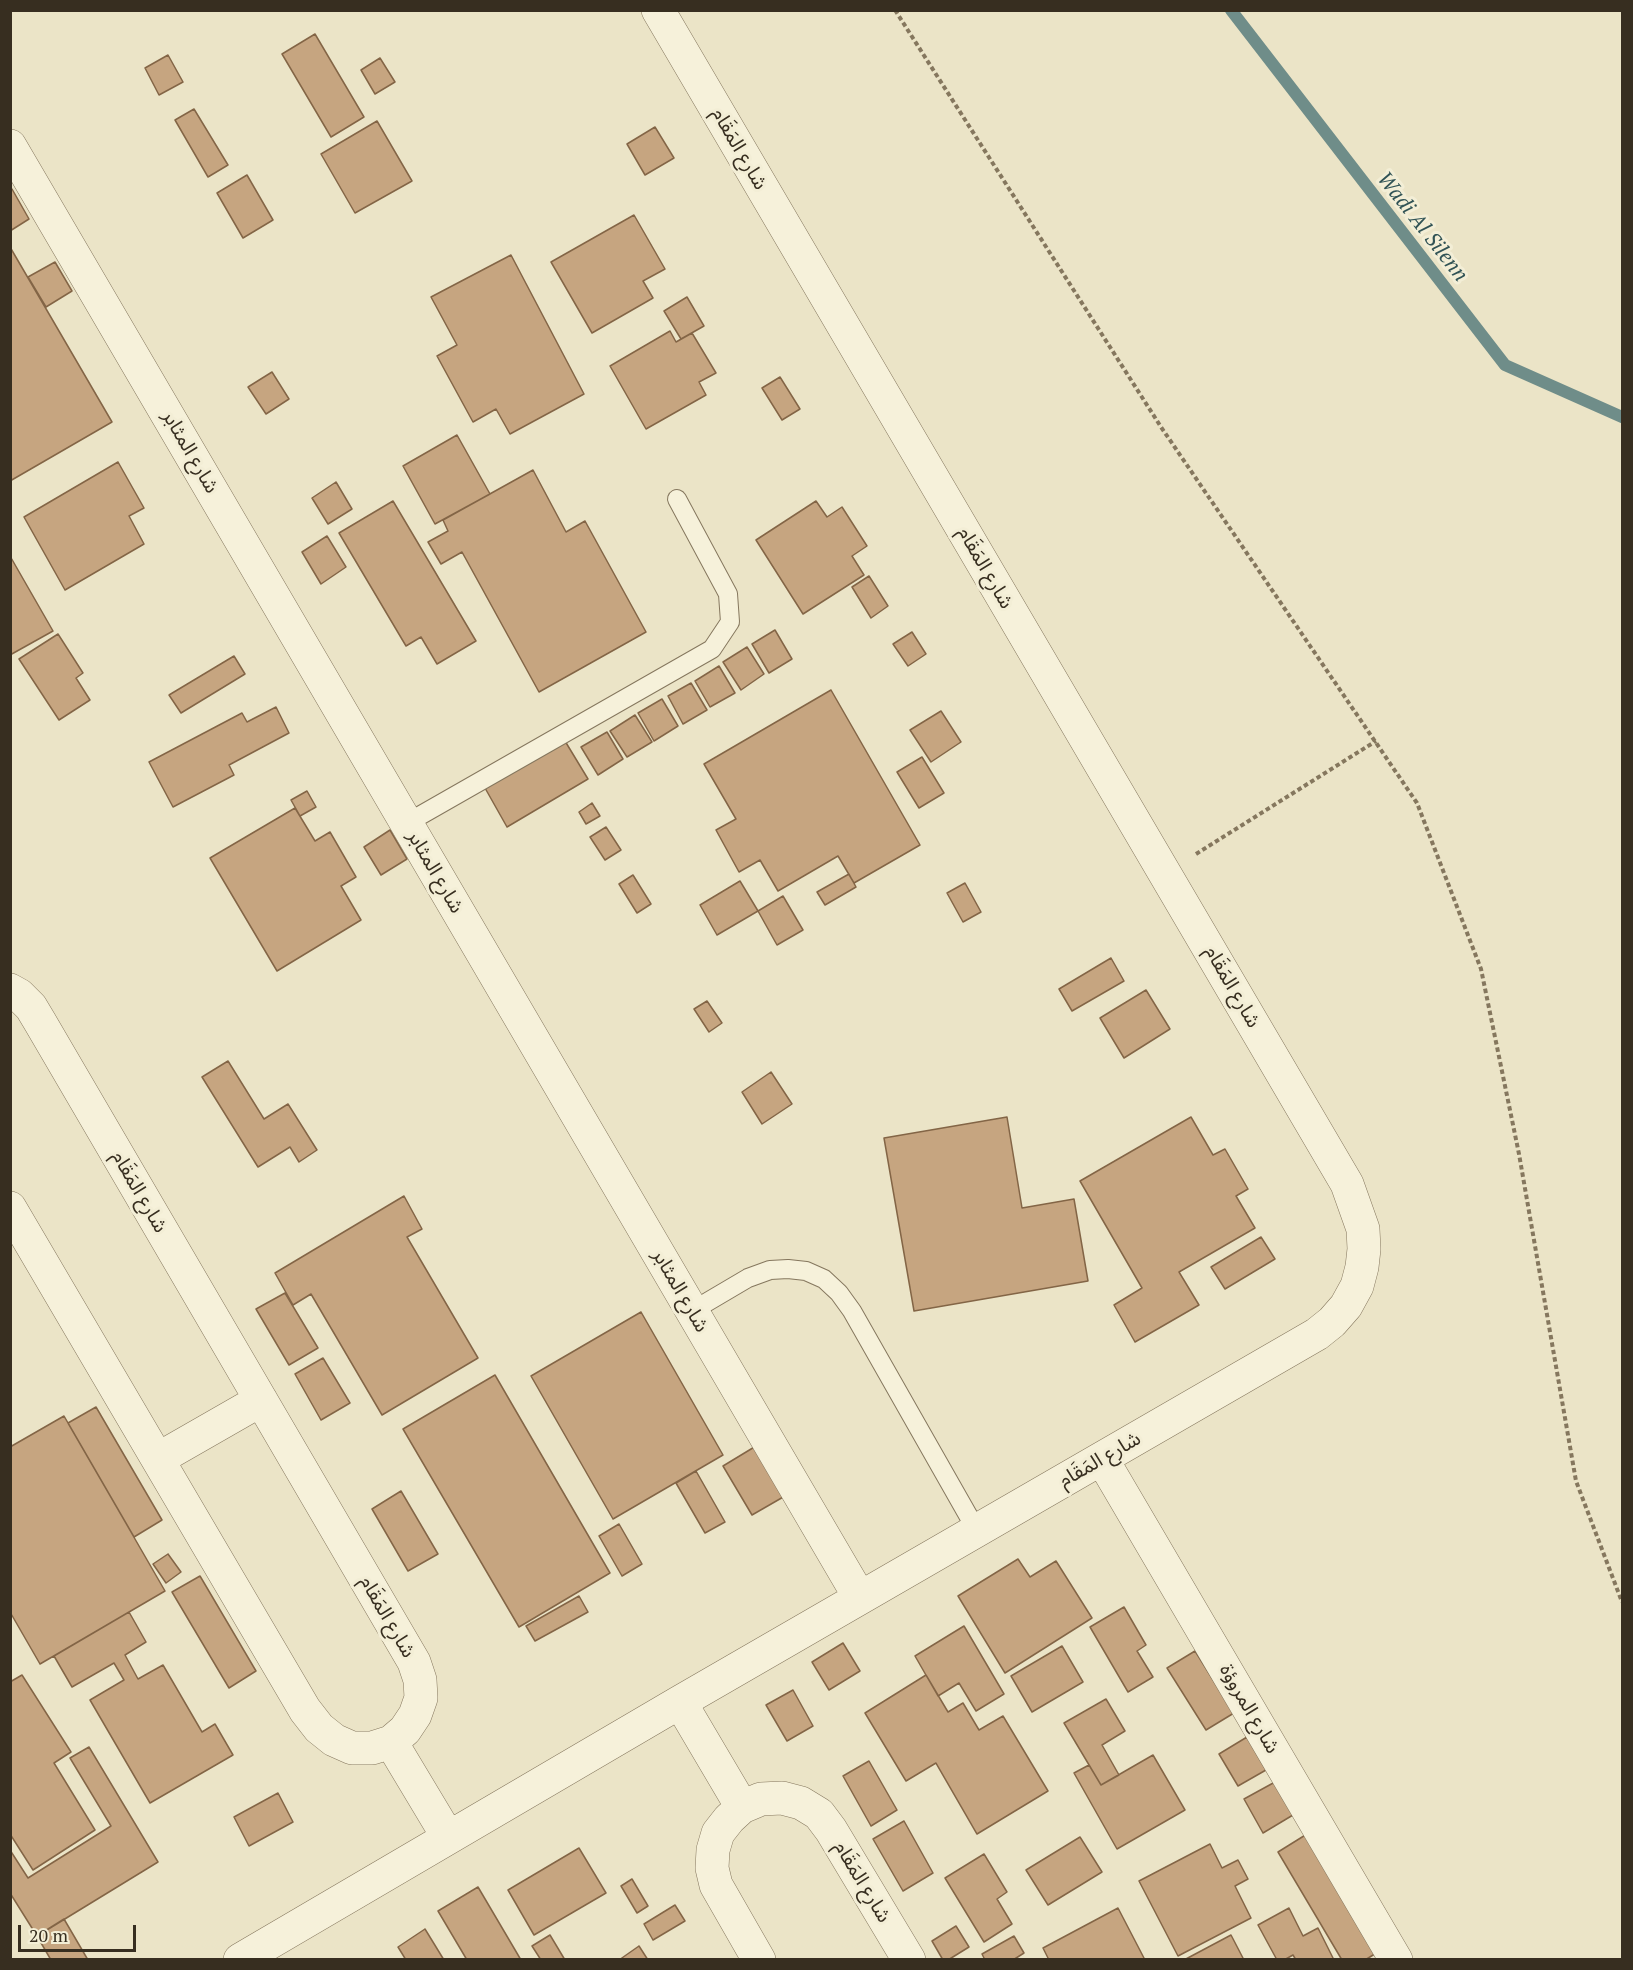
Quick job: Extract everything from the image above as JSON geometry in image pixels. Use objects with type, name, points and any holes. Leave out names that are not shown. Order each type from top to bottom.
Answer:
[{"type":"street","name":"شارع المَقَام","points":[[240,1959],[1317,1334],[1346,1306],[1357,1286],[1364,1249],[1363,1229],[1347,1184],[658,10]]},
{"type":"street","name":"شارع المثابر","points":[[10,146],[860,1598]]},
{"type":"street","name":"شارع المَقَام","points":[[10,990],[31,1007],[414,1662],[420,1680],[421,1698],[415,1715],[405,1730],[391,1742]]},
{"type":"street","points":[[10,1208],[305,1710],[319,1728],[334,1740],[352,1748],[372,1748],[391,1742],[448,1837]]},
{"type":"street","points":[[158,1459],[261,1400]]},
{"type":"street","name":"شارع المروؤة","points":[[1102,1458],[1396,1959]]},
{"type":"street","points":[[680,1702],[742,1808]]},
{"type":"street","name":"شارع المَقَام","points":[[759,1959],[716,1885],[712,1868],[713,1850],[718,1833],[742,1808],[761,1799],[782,1798],[801,1803],[819,1814],[909,1959]]},
{"type":"lane","points":[[407,823],[712,649],[730,622],[728,594],[677,499]]},
{"type":"lane","points":[[692,1311],[748,1278],[770,1270],[788,1269],[806,1272],[824,1279],[839,1293],[852,1311],[977,1531]]},
{"type":"path","points":[[895,10],[1161,427],[1418,803],[1481,969],[1519,1154],[1576,1481],[1623,1602]]},
{"type":"path","points":[[1165,873],[1376,741]]},
{"type":"building","points":[[315,34],[364,117],[331,137],[282,54]]},
{"type":"building","points":[[168,55],[183,82],[159,95],[145,68]]},
{"type":"building","points":[[380,58],[395,82],[375,94],[361,70]]},
{"type":"building","points":[[194,109],[228,165],[208,177],[175,120]]},
{"type":"building","points":[[377,121],[412,181],[355,213],[321,154]]},
{"type":"building","points":[[655,127],[674,158],[645,175],[627,144]]},
{"type":"building","points":[[247,175],[273,220],[243,238],[217,193]]},
{"type":"building","points":[[12,189],[29,219],[10,231],[10,190]]},
{"type":"building","points":[[634,215],[665,269],[643,281],[653,298],[592,333],[551,262]]},
{"type":"building","points":[[10,247],[112,422],[10,481]]},
{"type":"building","points":[[511,255],[584,394],[510,434],[496,409],[473,422],[437,356],[457,345],[431,297]]},
{"type":"building","points":[[55,262],[72,291],[46,307],[28,277]]},
{"type":"building","points":[[687,297],[704,326],[681,339],[664,311]]},
{"type":"building","points":[[670,331],[676,342],[692,333],[716,373],[699,382],[706,395],[646,429],[610,366]]},
{"type":"building","points":[[272,372],[289,399],[266,414],[248,387]]},
{"type":"building","points":[[780,377],[800,409],[782,420],[762,388]]},
{"type":"building","points":[[457,435],[490,494],[435,524],[403,466]]},
{"type":"building","points":[[118,462],[144,508],[129,516],[144,544],[65,590],[24,517]]},
{"type":"building","points":[[533,470],[566,532],[585,521],[646,632],[539,692],[462,552],[441,564],[428,542],[448,531],[443,520]]},
{"type":"building","points":[[336,482],[352,509],[328,524],[312,498]]},
{"type":"building","points":[[393,501],[476,641],[437,664],[421,637],[406,646],[339,533]]},
{"type":"building","points":[[816,501],[827,517],[842,507],[867,546],[852,556],[864,575],[803,614],[756,540]]},
{"type":"building","points":[[327,536],[346,567],[321,584],[302,552]]},
{"type":"building","points":[[10,556],[53,631],[10,655]]},
{"type":"building","points":[[869,576],[888,606],[871,618],[852,587]]},
{"type":"building","points":[[775,630],[792,659],[769,673],[752,644]]},
{"type":"building","points":[[912,632],[926,654],[908,666],[893,644]]},
{"type":"building","points":[[58,634],[83,673],[76,678],[90,700],[59,720],[19,659]]},
{"type":"building","points":[[747,647],[764,674],[741,690],[723,662]]},
{"type":"building","points":[[234,656],[245,674],[181,713],[169,695]]},
{"type":"building","points":[[719,666],[735,693],[710,707],[695,681]]},
{"type":"building","points":[[691,683],[707,710],[683,724],[668,696]]},
{"type":"building","points":[[831,690],[920,845],[854,883],[838,856],[778,891],[760,860],[739,872],[716,830],[736,819],[704,764]]},
{"type":"building","points":[[662,699],[678,726],[654,741],[638,713]]},
{"type":"building","points":[[276,707],[289,733],[229,765],[234,775],[173,807],[149,762],[242,713],[247,722]]},
{"type":"building","points":[[941,711],[961,742],[931,762],[910,730]]},
{"type":"building","points":[[635,715],[652,742],[627,757],[610,731]]},
{"type":"building","points":[[607,732],[623,759],[598,775],[581,747]]},
{"type":"building","points":[[565,741],[588,779],[507,827],[485,788]]},
{"type":"building","points":[[922,757],[944,793],[919,808],[897,772]]},
{"type":"building","points":[[307,791],[316,807],[300,816],[291,800]]},
{"type":"building","points":[[592,803],[600,816],[586,824],[579,812]]},
{"type":"building","points":[[295,808],[315,841],[330,832],[356,877],[341,886],[361,920],[277,971],[210,858]]},
{"type":"building","points":[[606,827],[621,850],[605,860],[590,837]]},
{"type":"building","points":[[390,830],[407,859],[381,875],[364,847]]},
{"type":"building","points":[[849,874],[856,887],[825,905],[817,892]]},
{"type":"building","points":[[633,875],[651,904],[637,913],[619,884]]},
{"type":"building","points":[[740,881],[758,911],[717,935],[700,905]]},
{"type":"building","points":[[965,883],[981,912],[963,922],[947,893]]},
{"type":"building","points":[[783,896],[803,930],[777,945],[758,911]]},
{"type":"building","points":[[1111,958],[1124,981],[1072,1011],[1059,989]]},
{"type":"building","points":[[1146,990],[1170,1029],[1124,1058],[1100,1018]]},
{"type":"building","points":[[707,1001],[722,1023],[709,1032],[694,1009]]},
{"type":"building","points":[[228,1061],[264,1119],[288,1104],[317,1150],[299,1162],[290,1147],[258,1167],[202,1077]]},
{"type":"building","points":[[771,1072],[792,1104],[762,1124],[742,1092]]},
{"type":"building","points":[[1007,1117],[1022,1208],[1074,1199],[1088,1281],[914,1311],[884,1138]]},
{"type":"building","points":[[1191,1117],[1213,1155],[1225,1149],[1248,1189],[1236,1196],[1255,1228],[1179,1272],[1199,1305],[1135,1342],[1114,1305],[1142,1288],[1080,1181]]},
{"type":"building","points":[[404,1196],[422,1229],[407,1237],[478,1358],[382,1415],[311,1294],[293,1305],[275,1273]]},
{"type":"building","points":[[1261,1237],[1275,1259],[1225,1289],[1211,1267]]},
{"type":"building","points":[[285,1293],[318,1348],[289,1365],[256,1309]]},
{"type":"building","points":[[641,1312],[723,1455],[613,1519],[531,1376]]},
{"type":"building","points":[[323,1358],[350,1403],[321,1420],[295,1374]]},
{"type":"building","points":[[495,1375],[610,1573],[519,1627],[403,1429]]},
{"type":"building","points":[[96,1407],[162,1520],[134,1537],[68,1423]]},
{"type":"building","points":[[64,1416],[165,1591],[40,1664],[10,1612],[10,1447]]},
{"type":"building","points":[[756,1446],[785,1496],[752,1515],[723,1466]]},
{"type":"building","points":[[696,1471],[725,1522],[705,1533],[676,1483]]},
{"type":"building","points":[[401,1491],[438,1554],[408,1571],[372,1509]]},
{"type":"building","points":[[619,1524],[642,1564],[622,1576],[599,1536]]},
{"type":"building","points":[[168,1554],[181,1572],[166,1583],[153,1564]]},
{"type":"building","points":[[1018,1559],[1030,1577],[1056,1561],[1092,1618],[1005,1673],[958,1596]]},
{"type":"building","points":[[200,1576],[256,1671],[229,1688],[172,1592]]},
{"type":"building","points":[[579,1596],[588,1612],[535,1641],[526,1626]]},
{"type":"building","points":[[1124,1607],[1146,1645],[1137,1651],[1153,1677],[1128,1692],[1090,1627]]},
{"type":"building","points":[[129,1612],[146,1642],[125,1655],[138,1679],[163,1665],[202,1732],[215,1724],[233,1755],[150,1803],[90,1700],[124,1680],[114,1663],[72,1687],[54,1656]]},
{"type":"building","points":[[964,1626],[1004,1694],[976,1711],[959,1683],[938,1696],[915,1656]]},
{"type":"building","points":[[843,1643],[860,1671],[829,1690],[812,1662]]},
{"type":"building","points":[[1062,1646],[1083,1682],[1032,1712],[1011,1676]]},
{"type":"building","points":[[1195,1651],[1234,1713],[1206,1730],[1167,1668]]},
{"type":"building","points":[[22,1675],[71,1752],[54,1763],[95,1830],[33,1870],[10,1834],[10,1682]]},
{"type":"building","points":[[926,1675],[948,1712],[963,1703],[979,1730],[1003,1716],[1048,1791],[977,1834],[936,1763],[906,1781],[865,1713]]},
{"type":"building","points":[[793,1690],[813,1726],[787,1741],[766,1705]]},
{"type":"building","points":[[1106,1699],[1125,1731],[1102,1745],[1119,1775],[1101,1785],[1064,1723]]},
{"type":"building","points":[[1247,1737],[1266,1770],[1238,1786],[1219,1754]]},
{"type":"building","points":[[89,1747],[158,1862],[37,1936],[10,1893],[10,1850],[28,1878],[111,1826],[70,1758]]},
{"type":"building","points":[[1153,1755],[1185,1810],[1117,1849],[1074,1773],[1089,1765],[1101,1785]]},
{"type":"building","points":[[869,1761],[897,1810],[871,1826],[843,1776]]},
{"type":"building","points":[[1275,1782],[1293,1815],[1263,1833],[1244,1799]]},
{"type":"building","points":[[278,1793],[293,1822],[249,1846],[234,1817]]},
{"type":"building","points":[[904,1821],[933,1873],[903,1891],[873,1839]]},
{"type":"building","points":[[1307,1834],[1378,1952],[1365,1960],[1342,1960],[1278,1852]]},
{"type":"building","points":[[1080,1837],[1102,1872],[1048,1905],[1026,1870]]},
{"type":"building","points":[[1210,1844],[1222,1868],[1238,1860],[1248,1879],[1235,1886],[1251,1918],[1178,1956],[1139,1881]]},
{"type":"building","points":[[579,1848],[606,1893],[534,1935],[508,1890]]},
{"type":"building","points":[[984,1854],[1007,1892],[997,1899],[1012,1924],[984,1942],[945,1878]]},
{"type":"building","points":[[632,1879],[648,1906],[637,1913],[621,1886]]},
{"type":"building","points":[[478,1887],[521,1960],[467,1960],[438,1911]]},
{"type":"building","points":[[675,1905],[685,1921],[653,1940],[644,1924]]},
{"type":"building","points":[[1118,1908],[1145,1960],[1049,1960],[1043,1948]]},
{"type":"building","points":[[1289,1908],[1303,1936],[1318,1928],[1334,1960],[1296,1960],[1293,1955],[1284,1960],[1277,1960],[1258,1925]]},
{"type":"building","points":[[64,1919],[88,1960],[51,1960],[37,1936]]},
{"type":"building","points":[[956,1926],[969,1947],[948,1960],[943,1960],[932,1941]]},
{"type":"building","points":[[425,1929],[444,1960],[406,1960],[398,1947]]},
{"type":"building","points":[[550,1935],[565,1960],[541,1960],[532,1946]]},
{"type":"building","points":[[1231,1935],[1244,1960],[1184,1960]]},
{"type":"building","points":[[1014,1936],[1024,1953],[1013,1960],[985,1960],[982,1954]]},
{"type":"building","points":[[639,1946],[648,1960],[619,1960]]},
{"type":"waterway","name":"Wadi Al Silenn","points":[[1231,10],[1505,365],[1622,417]]}]
